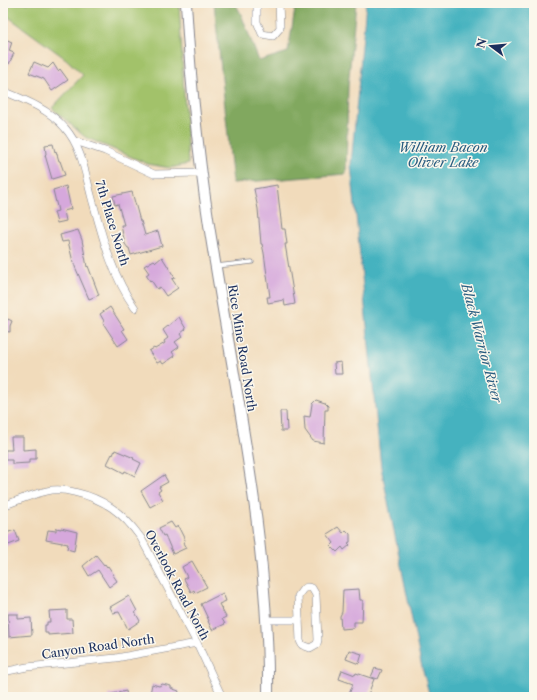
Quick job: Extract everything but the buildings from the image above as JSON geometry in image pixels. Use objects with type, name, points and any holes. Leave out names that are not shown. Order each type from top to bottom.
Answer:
[{"type":"main road","name":"Rice Mine Road North","points":[[186,3],[202,173],[215,266],[249,470],[259,541],[266,620],[268,697]]},
{"type":"street","points":[[257,3],[257,22],[262,34],[273,36],[280,28],[280,3]]},
{"type":"street","points":[[3,91],[36,105],[52,115],[75,141],[105,152],[154,174],[202,173]]},
{"type":"street","name":"7th Place North","points":[[75,141],[82,159],[108,256],[115,273],[135,308]]},
{"type":"street","name":"Overlook Road North","points":[[3,506],[48,490],[67,490],[91,497],[117,511],[141,538],[197,643],[222,697]]},
{"type":"street","points":[[307,587],[312,588],[316,595],[318,640],[314,647],[306,647],[302,645],[300,641],[299,620],[298,596],[303,589],[307,587]]},
{"type":"street","points":[[266,620],[299,620]]},
{"type":"street","name":"Canyon Road North","points":[[3,672],[27,667],[116,658],[197,643]]},
{"type":"lane","points":[[215,266],[252,262]]},
{"type":"green space","points":[[3,3],[179,3],[188,164],[170,168],[148,164],[85,137],[52,108],[83,75],[66,59],[3,13]]},
{"type":"green space","points":[[214,3],[235,3],[241,14],[259,61],[288,52],[296,3],[356,3],[348,87],[346,174],[233,183]]},
{"type":"water","name":"William Bacon Oliver Lake","points":[[366,3],[534,3],[534,697],[430,697],[420,659],[381,467],[351,165]]},
{"type":"water label","name":"Black Warrior River","points":[[482,343]]}]
